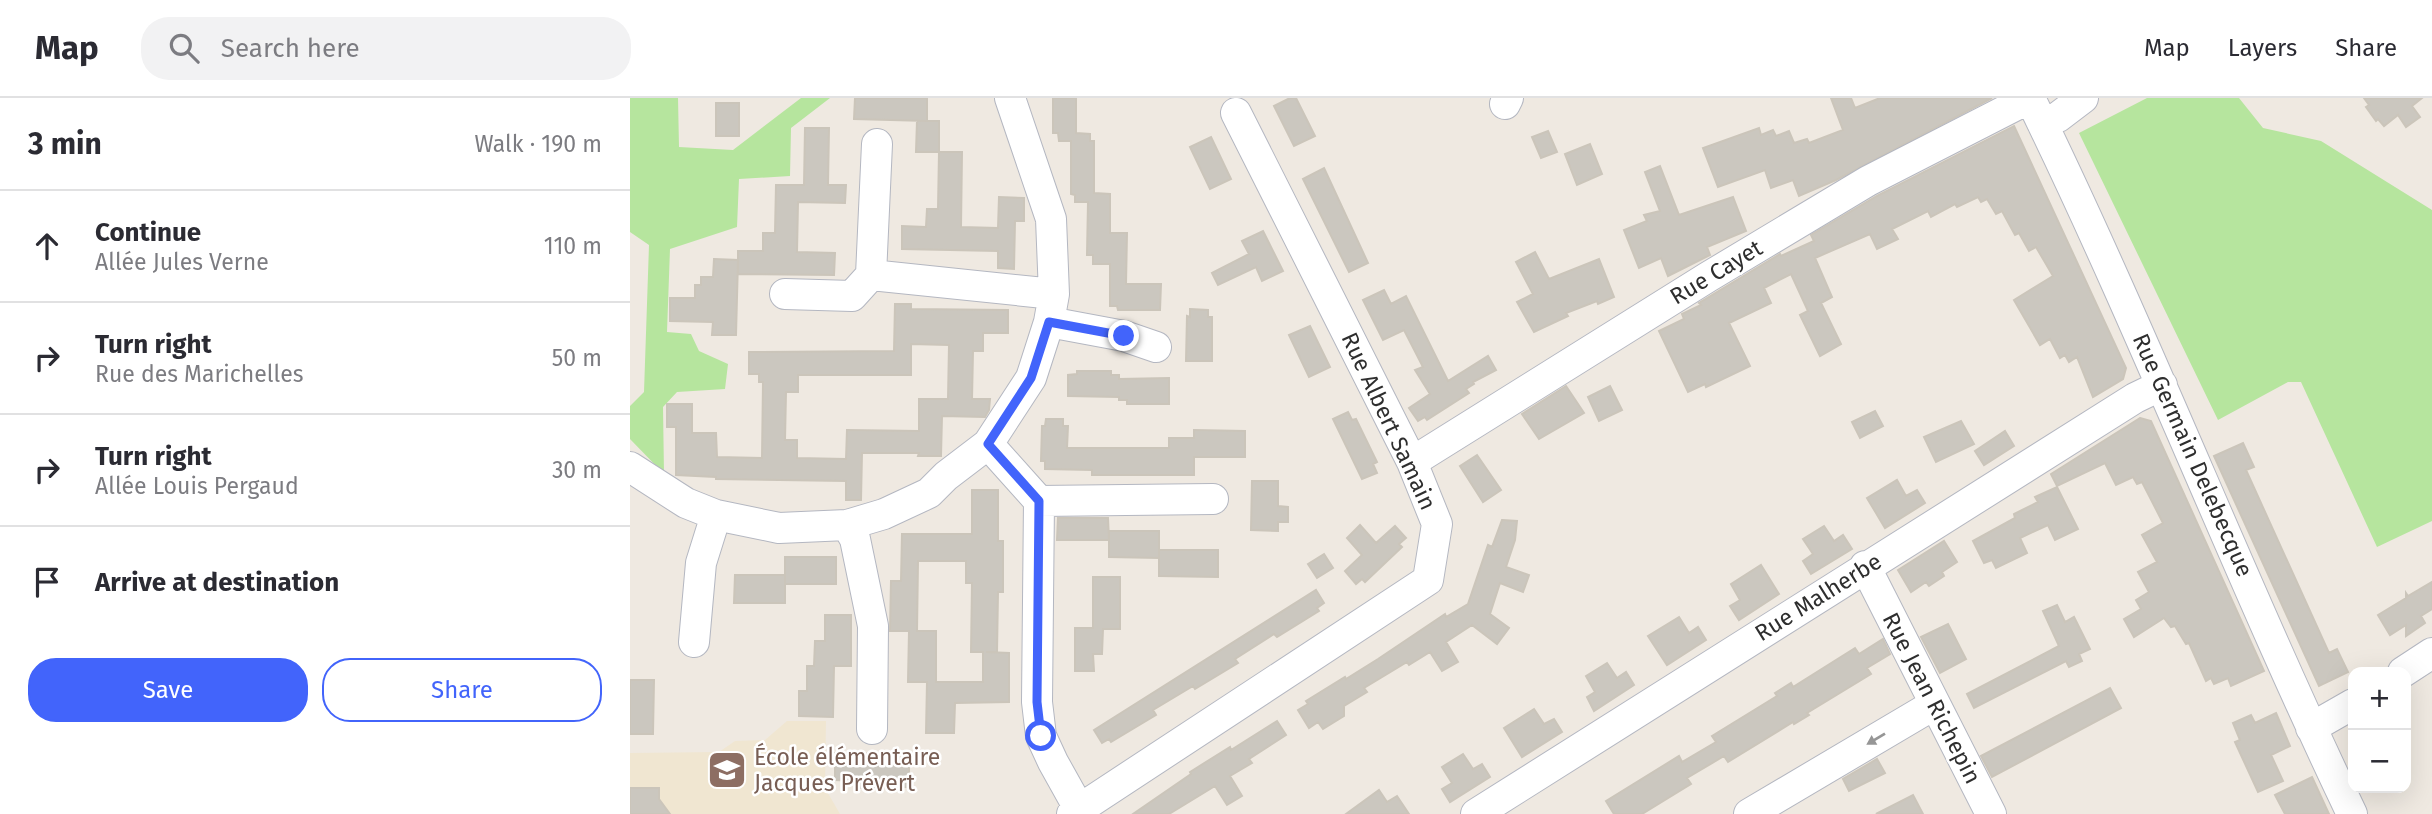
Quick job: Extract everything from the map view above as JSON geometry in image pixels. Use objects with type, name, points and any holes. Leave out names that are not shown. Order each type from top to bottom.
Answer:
[{"type":"street","points":[[630,467],[686,503],[716,515],[779,528],[846,525],[884,514],[929,493],[946,476],[988,444],[1031,378],[1051,308],[1051,219],[1010,98]]},
{"type":"street","name":"Rue Cayet","points":[[1412,462],[1708,277],[1868,181],[2034,107],[2058,117],[2083,98]]},
{"type":"street","name":"Rue Germain Delebecque","points":[[2034,107],[2109,264],[2311,728],[2352,814]]},
{"type":"street","name":"Rue Albert Samain","points":[[1078,813],[1428,580],[1437,524],[1412,462],[1236,113]]},
{"type":"street","points":[[785,294],[852,296],[871,275],[877,144]]},
{"type":"street","points":[[871,275],[1051,308],[1156,347]]},
{"type":"street","name":"Rue Malherbe","points":[[1476,814],[1869,574],[2135,398],[2162,385]]},
{"type":"street","points":[[988,444],[1039,501],[1037,702],[1041,736],[1078,813]]},
{"type":"street","points":[[1039,501],[1213,499]]},
{"type":"street","points":[[694,642],[701,563],[716,515]]},
{"type":"street","points":[[846,525],[855,539],[873,626],[872,729]]},
{"type":"street","name":"Rue Jean Richepin","points":[[1869,574],[1991,814]]},
{"type":"street","points":[[2411,667],[2432,653]]},
{"type":"street","points":[[1749,814],[1935,704]]},
{"type":"street","points":[[2311,728],[2348,707]]},
{"type":"shaded area","name":"École élémentaire Jacques Prévert","points":[[787,721],[826,721],[825,788],[840,814],[630,814],[630,753],[719,752],[735,741],[765,740]]},
{"type":"green space","points":[[630,98],[678,98],[679,147],[733,150],[801,98],[830,98],[791,128],[790,176],[739,179],[737,227],[670,249],[667,332],[691,334],[699,351],[728,364],[725,389],[677,392],[663,407],[664,474],[630,439],[630,406],[644,392],[649,245],[630,232]]},
{"type":"green space","points":[[2147,98],[2239,98],[2263,128],[2321,141],[2432,210],[2432,521],[2377,547],[2301,382],[2288,382],[2218,420],[2079,133]]},
{"type":"building","points":[[855,98],[927,98],[927,121],[854,119]]},
{"type":"building","points":[[1053,98],[1076,98],[1076,133],[1090,134],[1090,141],[1094,141],[1094,193],[1110,194],[1110,233],[1127,233],[1126,284],[1161,284],[1160,310],[1118,310],[1117,306],[1110,306],[1110,264],[1093,264],[1093,255],[1087,255],[1088,202],[1075,202],[1075,195],[1071,194],[1071,141],[1059,141],[1058,133],[1053,133]]},
{"type":"building","points":[[1296,98],[1315,136],[1294,146],[1274,106]]},
{"type":"building","points":[[1831,98],[1851,98],[1855,108],[1880,98],[1992,98],[1836,180],[1799,196],[1793,180],[1771,188],[1765,170],[1718,187],[1703,148],[1759,128],[1761,135],[1773,130],[1776,136],[1789,131],[1794,143],[1807,139],[1809,143],[1843,130]]},
{"type":"building","points":[[2364,98],[2422,98],[2412,106],[2420,117],[2406,127],[2398,115],[2384,126],[2378,119],[2376,121],[2366,107],[2369,105]]},
{"type":"building","points":[[716,103],[739,103],[739,136],[716,136]]},
{"type":"building","points":[[917,121],[939,121],[939,152],[916,152]]},
{"type":"building","points":[[2014,126],[2126,368],[2123,379],[2093,397],[2077,357],[2069,362],[2065,355],[2060,358],[2050,339],[2040,345],[2014,300],[2053,276],[2036,247],[2029,251],[2019,233],[2015,235],[2002,211],[1996,214],[1987,199],[1981,202],[1978,197],[1957,207],[1955,204],[1931,217],[1928,211],[1892,229],[1898,239],[1877,249],[1870,234],[1815,258],[1832,297],[1821,303],[1841,344],[1820,356],[1800,315],[1808,311],[1791,274],[1764,288],[1771,303],[1729,323],[1750,366],[1706,387],[1705,384],[1688,392],[1659,331],[1684,319],[1682,314],[1701,305],[1699,303],[1780,254],[1781,256],[1814,241],[1811,235],[1877,196]]},
{"type":"building","points":[[805,128],[829,128],[828,185],[846,185],[845,203],[798,202],[797,252],[835,253],[834,275],[738,274],[738,251],[763,251],[763,233],[775,233],[776,185],[804,185]]},
{"type":"building","points":[[1548,131],[1557,152],[1541,158],[1532,137]]},
{"type":"building","points":[[1211,137],[1231,179],[1210,189],[1190,147]]},
{"type":"building","points":[[1590,144],[1602,174],[1577,185],[1565,154]]},
{"type":"building","points":[[939,152],[962,152],[961,227],[998,228],[999,197],[1024,198],[1024,221],[1015,221],[1014,269],[998,268],[998,251],[902,249],[902,226],[926,227],[927,209],[938,209]]},
{"type":"building","points":[[1660,166],[1679,215],[1733,197],[1746,231],[1707,247],[1710,255],[1668,276],[1661,258],[1639,268],[1624,230],[1647,221],[1644,215],[1660,211],[1645,172]]},
{"type":"building","points":[[1324,168],[1368,263],[1349,272],[1303,179]]},
{"type":"building","points":[[1263,231],[1283,271],[1262,281],[1256,267],[1218,285],[1212,273],[1249,254],[1242,241]]},
{"type":"building","points":[[1535,252],[1549,279],[1599,259],[1614,297],[1566,313],[1568,316],[1534,332],[1517,302],[1533,294],[1516,262]]},
{"type":"building","points":[[714,259],[738,260],[736,335],[712,335],[713,322],[670,321],[670,298],[695,298],[695,285],[701,285],[701,277],[713,277]]},
{"type":"building","points":[[1384,290],[1391,304],[1406,296],[1448,381],[1488,356],[1496,370],[1473,382],[1474,384],[1466,389],[1469,393],[1427,420],[1425,417],[1418,421],[1409,408],[1430,394],[1415,370],[1423,367],[1404,330],[1383,340],[1363,300]]},
{"type":"building","points":[[895,304],[911,304],[911,309],[1008,310],[1008,333],[983,333],[983,351],[973,351],[972,399],[990,399],[985,417],[942,416],[941,456],[918,456],[919,453],[862,453],[861,500],[846,500],[846,481],[716,479],[676,475],[676,427],[667,427],[667,404],[692,404],[692,433],[716,433],[717,457],[762,458],[763,382],[759,382],[759,374],[749,374],[749,352],[894,351]],"holes":[[[911,344],[949,345],[948,399],[919,399],[919,431],[847,430],[846,459],[797,458],[797,440],[785,440],[786,392],[798,392],[798,375],[911,375]]]},
{"type":"building","points":[[1190,309],[1208,310],[1208,317],[1212,317],[1212,361],[1186,361],[1187,316],[1190,317]]},
{"type":"building","points":[[1310,326],[1330,367],[1309,377],[1289,335]]},
{"type":"building","points":[[1077,371],[1111,371],[1111,375],[1119,375],[1119,379],[1169,378],[1169,404],[1127,404],[1127,400],[1119,400],[1119,397],[1068,396],[1068,375],[1077,374]]},
{"type":"building","points":[[1566,386],[1584,413],[1539,439],[1522,414]]},
{"type":"building","points":[[1610,386],[1622,410],[1599,421],[1588,397]]},
{"type":"building","points":[[1875,411],[1883,426],[1860,438],[1852,422]]},
{"type":"building","points":[[1348,412],[1352,420],[1356,419],[1377,462],[1373,464],[1377,473],[1362,479],[1333,419]]},
{"type":"building","points":[[2140,418],[2151,421],[2264,671],[2231,686],[2228,678],[2214,684],[2211,678],[2206,681],[2189,643],[2186,644],[2175,626],[2171,627],[2164,618],[2134,637],[2124,619],[2141,609],[2136,600],[2149,592],[2138,572],[2157,562],[2142,535],[2163,523],[2142,482],[2137,484],[2133,477],[2116,485],[2105,463],[2057,486],[2051,474]]},
{"type":"building","points":[[1046,419],[1063,419],[1063,426],[1068,426],[1067,448],[1169,448],[1169,438],[1194,438],[1194,430],[1245,431],[1245,457],[1194,457],[1194,475],[1092,475],[1092,470],[1045,469],[1045,461],[1041,461],[1042,426],[1045,426]]},
{"type":"building","points":[[1961,421],[1974,444],[1936,462],[1924,437]]},
{"type":"building","points":[[2005,431],[2014,446],[1984,465],[1975,451]]},
{"type":"building","points":[[2243,443],[2254,467],[2246,470],[2329,653],[2337,649],[2348,672],[2319,686],[2214,456]]},
{"type":"building","points":[[1477,455],[1501,490],[1483,502],[1460,466]]},
{"type":"building","points":[[1897,480],[1906,496],[1917,490],[1925,503],[1885,528],[1867,498]]},
{"type":"building","points":[[1252,481],[1278,481],[1278,506],[1288,507],[1288,522],[1278,522],[1278,531],[1251,530]]},
{"type":"building","points":[[2057,487],[2078,529],[2055,540],[2048,525],[2020,538],[2027,553],[1996,568],[1992,560],[1984,563],[1973,541],[2038,502],[2035,497]]},
{"type":"building","points":[[972,490],[998,490],[998,541],[1003,541],[1003,592],[998,592],[997,652],[986,652],[1009,653],[1009,702],[955,703],[954,733],[926,733],[927,682],[908,682],[909,631],[890,631],[891,581],[901,581],[902,534],[972,534]],"holes":[[[918,561],[966,561],[966,583],[972,583],[971,652],[983,652],[983,682],[936,682],[936,631],[917,631]]]},
{"type":"building","points":[[1058,518],[1108,518],[1109,540],[1057,540]]},
{"type":"building","points":[[1502,520],[1517,521],[1515,540],[1506,567],[1529,575],[1523,592],[1500,583],[1490,614],[1509,628],[1497,644],[1472,625],[1446,642],[1458,662],[1442,671],[1430,652],[1409,665],[1407,662],[1364,688],[1367,692],[1344,706],[1344,716],[1323,729],[1318,722],[1309,728],[1298,710],[1308,704],[1306,701],[1378,659],[1445,614],[1446,617],[1468,604],[1488,545],[1492,547]]},
{"type":"building","points":[[1360,525],[1376,543],[1395,526],[1406,538],[1399,544],[1402,547],[1365,582],[1362,579],[1356,584],[1345,571],[1362,555],[1347,538]]},
{"type":"building","points":[[1824,526],[1834,541],[1843,535],[1852,549],[1811,574],[1803,561],[1813,554],[1803,539]]},
{"type":"building","points":[[1109,531],[1159,531],[1159,558],[1109,557]]},
{"type":"building","points":[[1944,541],[1957,562],[1942,572],[1944,576],[1929,586],[1926,582],[1911,592],[1898,570]]},
{"type":"building","points":[[1159,550],[1218,550],[1218,577],[1159,576]]},
{"type":"building","points":[[1324,554],[1333,568],[1317,578],[1308,564]]},
{"type":"building","points":[[785,557],[836,557],[836,584],[785,584]]},
{"type":"building","points":[[1761,565],[1779,594],[1739,620],[1730,606],[1740,600],[1731,584]]},
{"type":"building","points":[[735,575],[785,575],[785,603],[734,603]]},
{"type":"building","points":[[1093,577],[1120,577],[1120,629],[1103,629],[1102,654],[1093,654],[1094,671],[1075,671],[1075,628],[1093,628]]},
{"type":"building","points":[[2432,582],[2432,609],[2421,616],[2425,623],[2406,636],[2406,625],[2390,635],[2378,615],[2406,598],[2406,593],[2408,596]]},
{"type":"building","points":[[1316,590],[1324,603],[1317,608],[1319,611],[1277,637],[1274,634],[1235,659],[1238,663],[1195,689],[1193,686],[1153,710],[1156,715],[1111,742],[1109,739],[1102,743],[1094,730]]},
{"type":"building","points":[[2057,605],[2065,622],[2074,617],[2090,649],[2079,654],[2082,661],[2069,667],[2066,661],[1974,708],[1967,694],[2059,646],[2043,611]]},
{"type":"building","points":[[825,615],[851,615],[851,666],[834,666],[833,717],[799,716],[799,691],[807,691],[807,666],[814,666],[815,641],[825,641]]},
{"type":"building","points":[[1679,617],[1689,633],[1698,627],[1706,640],[1667,665],[1648,636]]},
{"type":"building","points":[[1948,624],[1966,659],[1940,673],[1921,637]]},
{"type":"building","points":[[1883,639],[1890,654],[1867,668],[1871,674],[1807,713],[1809,715],[1728,762],[1724,756],[1687,778],[1691,784],[1642,814],[1614,814],[1606,801],[1679,756],[1682,762],[1716,742],[1712,736],[1777,696],[1775,693],[1791,683],[1793,687],[1855,648],[1859,654]]},
{"type":"building","points":[[1607,663],[1617,678],[1626,672],[1634,685],[1594,711],[1587,697],[1595,692],[1586,676]]},
{"type":"building","points":[[630,680],[654,680],[653,734],[630,734]]},
{"type":"building","points":[[2110,688],[2121,708],[1992,777],[1981,756]]},
{"type":"building","points":[[1534,709],[1544,724],[1554,719],[1562,732],[1522,757],[1504,728]]},
{"type":"building","points":[[2276,713],[2290,746],[2271,755],[2283,781],[2258,792],[2235,742],[2240,740],[2233,723],[2251,715],[2255,723]]},
{"type":"building","points":[[1277,721],[1286,735],[1249,759],[1252,763],[1230,776],[1242,796],[1227,805],[1215,786],[1169,814],[1133,814],[1191,774],[1190,772]]},
{"type":"building","points":[[835,753],[885,754],[885,761],[909,761],[909,787],[859,788],[859,781],[835,780]]},
{"type":"building","points":[[1463,754],[1473,769],[1482,764],[1490,777],[1450,802],[1442,789],[1452,783],[1442,767]]},
{"type":"building","points":[[1877,759],[1885,773],[1849,791],[1843,779]]},
{"type":"building","points":[[2312,777],[2329,814],[2285,814],[2275,795]]},
{"type":"building","points":[[630,788],[659,788],[659,799],[670,814],[630,814]]},
{"type":"building","points":[[1379,790],[1387,802],[1397,796],[1409,814],[1346,814]]},
{"type":"building","points":[[1913,795],[1923,814],[1876,814]]},
{"type":"place","name":"École élémentaire Jacques Prévert","points":[[727,770]]},
{"type":"route","points":[[1041,736],[1037,702],[1039,501],[988,444],[1031,378],[1049,322],[1124,336]]}]
